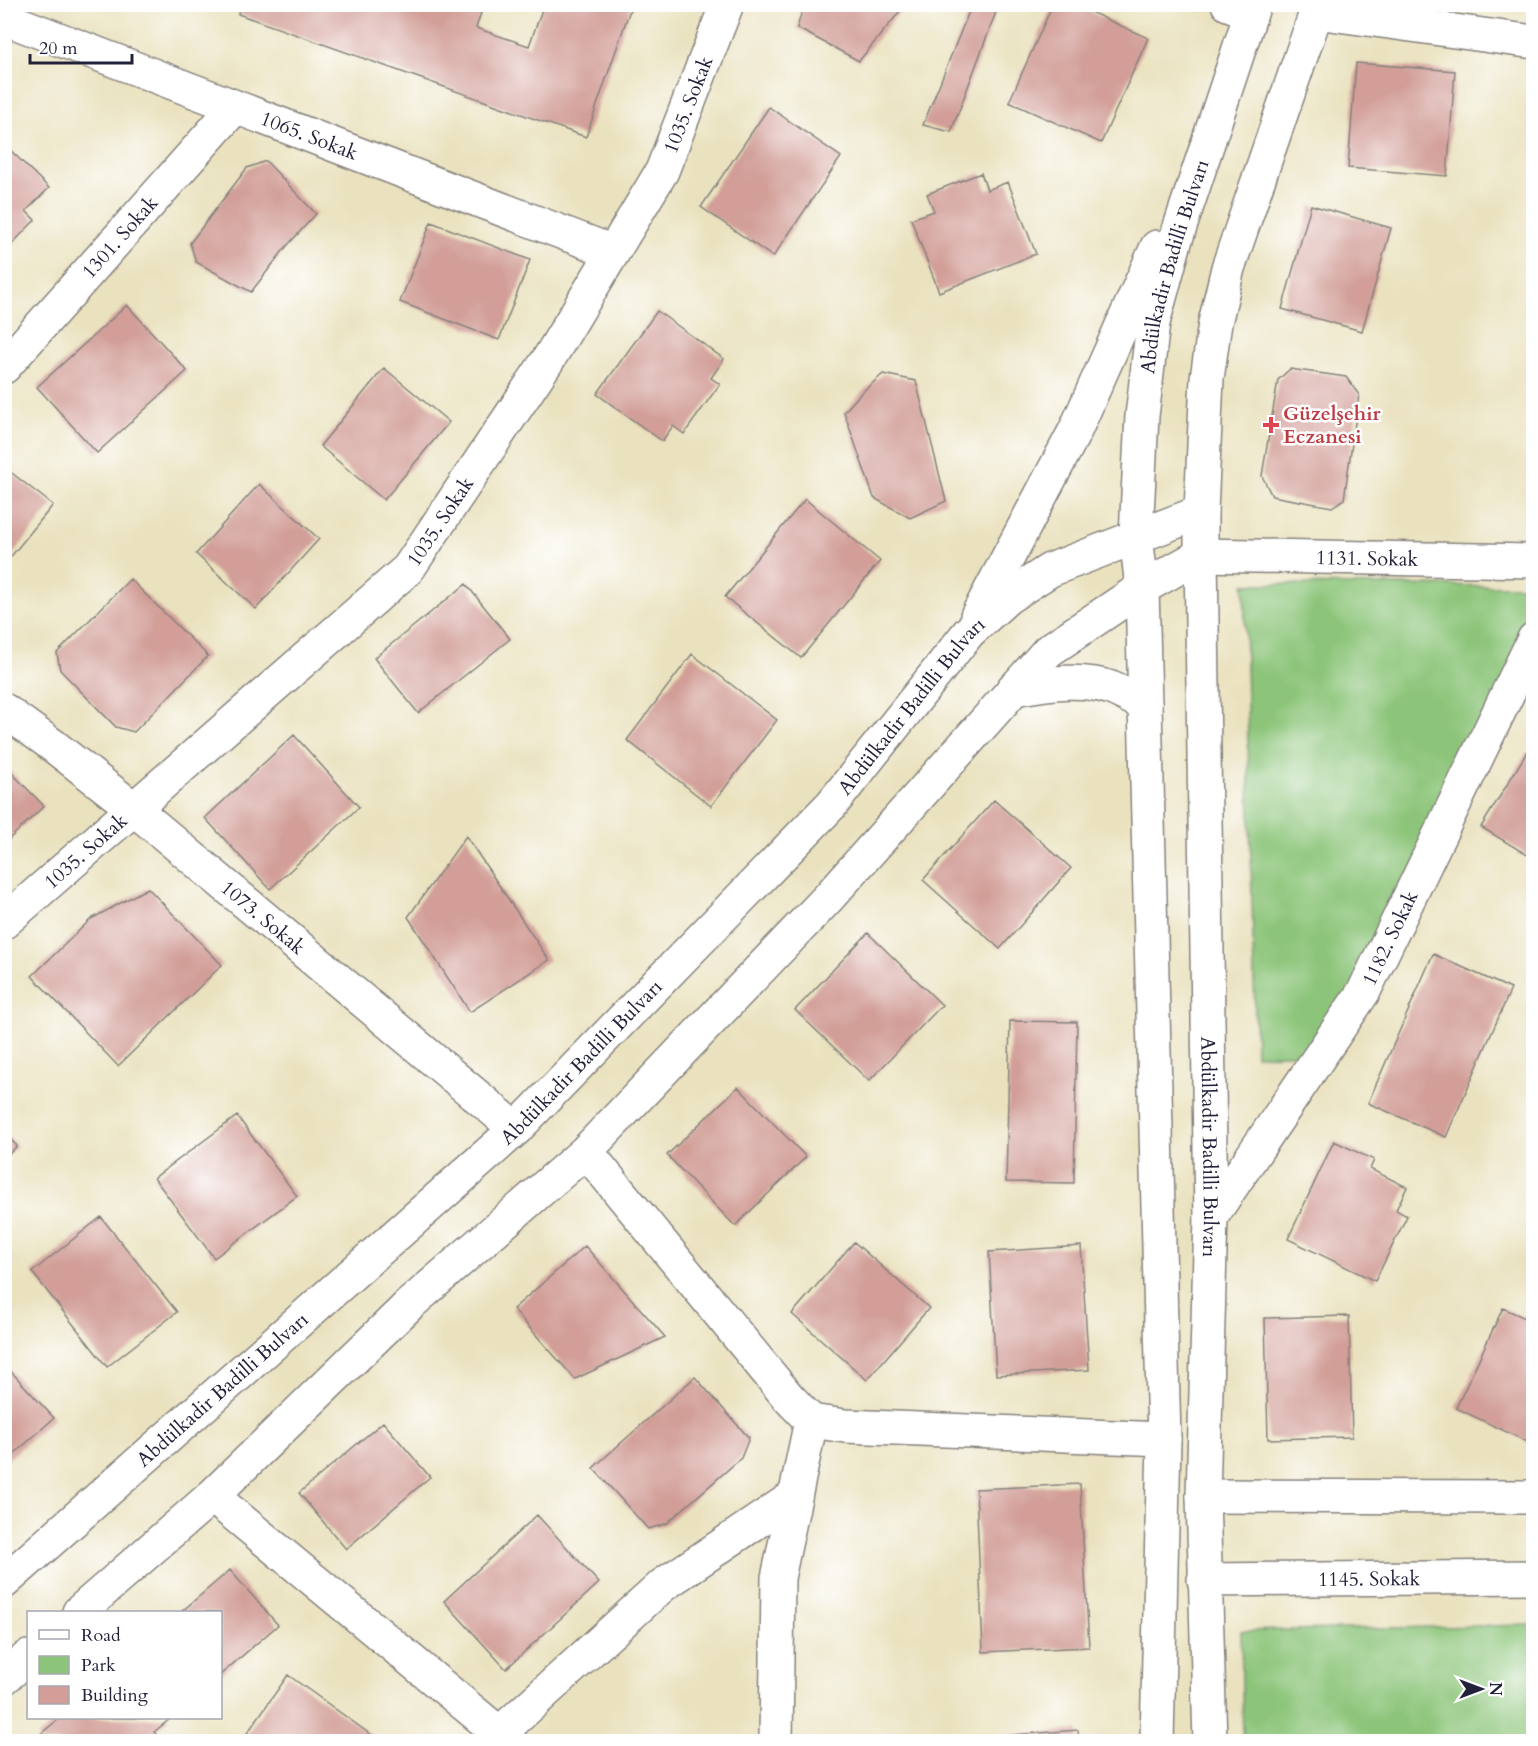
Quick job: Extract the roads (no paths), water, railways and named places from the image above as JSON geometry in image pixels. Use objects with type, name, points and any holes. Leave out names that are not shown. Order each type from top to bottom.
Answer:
[{"type":"street","name":"1035. Sokak","points":[[4,922],[408,569],[548,360],[662,171],[727,4]]},
{"type":"street","name":"Abdülkadir Badilli Bulvarı","points":[[1157,1742],[1164,1438],[1142,588],[1136,535],[1142,416],[1153,323],[1175,242],[1221,103],[1244,7]]},
{"type":"street","name":"Abdülkadir Badilli Bulvarı","points":[[1210,1742],[1203,1496],[1210,1216],[1201,512],[1207,378],[1215,323],[1228,268],[1317,8]]},
{"type":"street","points":[[1317,8],[1533,42]]},
{"type":"street","name":"1065. Sokak","points":[[4,18],[613,252]]},
{"type":"street","points":[[965,638],[1075,431],[1221,103]]},
{"type":"street","name":"1301. Sokak","points":[[4,367],[235,107]]},
{"type":"street","name":"Abdülkadir Badilli Bulvarı","points":[[4,1582],[516,1129],[832,804],[965,638],[1008,597],[1050,570],[1136,535],[1201,512]]},
{"type":"street","points":[[80,1611],[212,1496],[410,1304],[586,1151],[828,898],[1048,651],[1142,588],[1202,555]]},
{"type":"street","name":"1131. Sokak","points":[[1202,555],[1533,561]]},
{"type":"street","name":"1182. Sokak","points":[[1210,1216],[1364,991],[1533,639]]},
{"type":"street","points":[[1014,689],[1052,683],[1083,682],[1110,688],[1145,705]]},
{"type":"street","name":"1073. Sokak","points":[[4,710],[133,808],[516,1129]]},
{"type":"street","points":[[586,1151],[788,1397],[811,1421],[845,1426],[1164,1438]]},
{"type":"street","points":[[776,1742],[778,1578],[811,1421]]},
{"type":"street","points":[[212,1496],[505,1737],[663,1585],[795,1496]]},
{"type":"street","points":[[1203,1496],[1533,1497]]},
{"type":"street","name":"1145. Sokak","points":[[1204,1580],[1533,1577]]},
{"type":"street","points":[[4,1678],[27,1658]]},
{"type":"place","name":"Güzelşehir Eczanesi","points":[[1271,425]]}]
